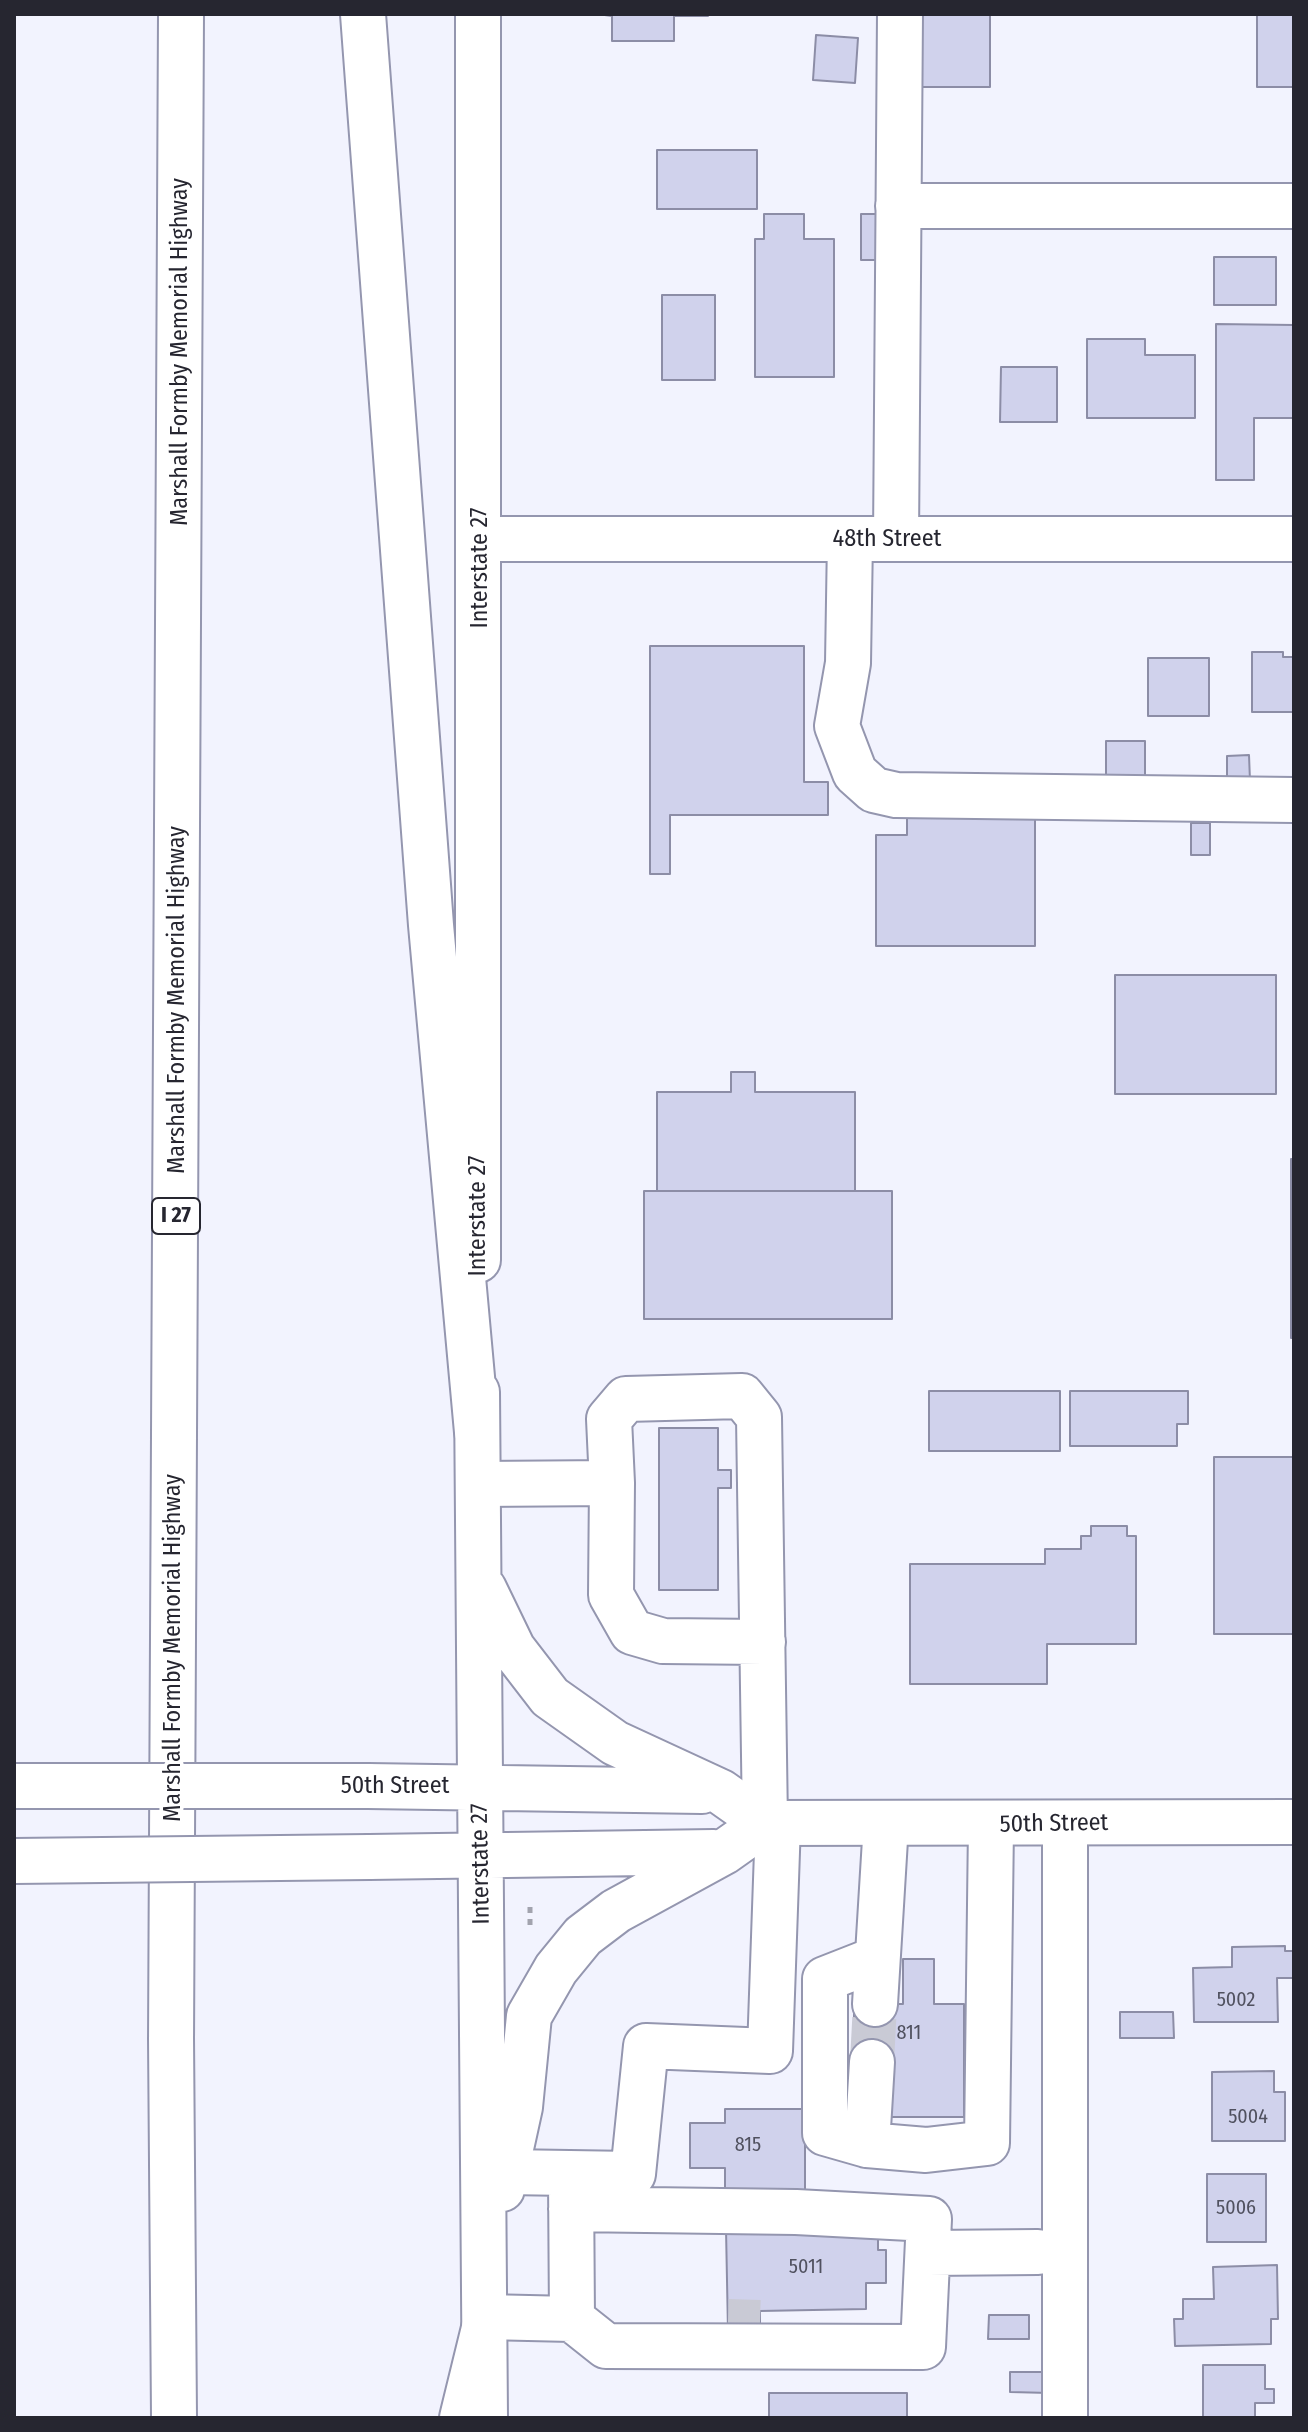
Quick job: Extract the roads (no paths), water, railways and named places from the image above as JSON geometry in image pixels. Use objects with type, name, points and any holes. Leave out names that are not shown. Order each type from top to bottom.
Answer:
[{"type":"main road","name":"Marshall Formby Memorial Highway","points":[[174,2418],[171,2021],[181,14]]},
{"type":"main road","points":[[363,14],[431,925],[477,1432]]},
{"type":"main road","name":"Interstate 27","points":[[478,14],[477,1432],[485,2418]]},
{"type":"main road","points":[[896,539],[900,14]]},
{"type":"main road","points":[[898,206],[1294,206]]},
{"type":"main road","name":"48th Street","points":[[480,539],[1294,539]]},
{"type":"main road","points":[[850,539],[848,663],[837,726],[855,773],[874,790],[896,795],[1294,800]]},
{"type":"main road","points":[[571,2191],[633,2174],[646,2046],[770,2051],[774,1976],[772,1823],[763,1642],[759,1417],[742,1396],[626,1399],[609,1419],[611,1595],[632,1632],[663,1641],[763,1642]]},
{"type":"main road","points":[[478,1484],[612,1483]]},
{"type":"main road","points":[[479,1576],[513,1649],[550,1697],[615,1743],[721,1792],[772,1823]]},
{"type":"main road","name":"50th Street","points":[[14,1786],[368,1786],[721,1792]]},
{"type":"main road","name":"50th Street","points":[[772,1823],[991,1825],[1294,1822]]},
{"type":"main road","points":[[485,2262],[520,2107],[529,2016],[547,1982],[583,1936],[616,1911],[772,1823]]},
{"type":"main road","points":[[875,2004],[886,1823]]},
{"type":"main road","points":[[1065,1823],[1065,2418]]},
{"type":"main road","points":[[825,1979],[825,2133],[867,2145],[926,2150],[987,2143],[991,1825]]},
{"type":"main road","points":[[14,1861],[724,1852]]},
{"type":"main road","points":[[774,1976],[825,1979],[876,1959]]},
{"type":"main road","points":[[867,2145],[872,2062]]},
{"type":"main road","points":[[506,2172],[571,2191],[796,2212],[1038,2252]]},
{"type":"main road","points":[[571,2191],[572,2319]]},
{"type":"main road","points":[[671,2346],[692,2321],[891,2324],[914,2288],[903,2235],[808,2222],[796,2212]]},
{"type":"main road","points":[[462,2418],[485,2320],[572,2319],[606,2346],[923,2347],[929,2236]]},
{"type":"tunnel","points":[[872,2062],[875,2004]]},
{"type":"tunnel","points":[[728,2321],[760,2322]]}]
